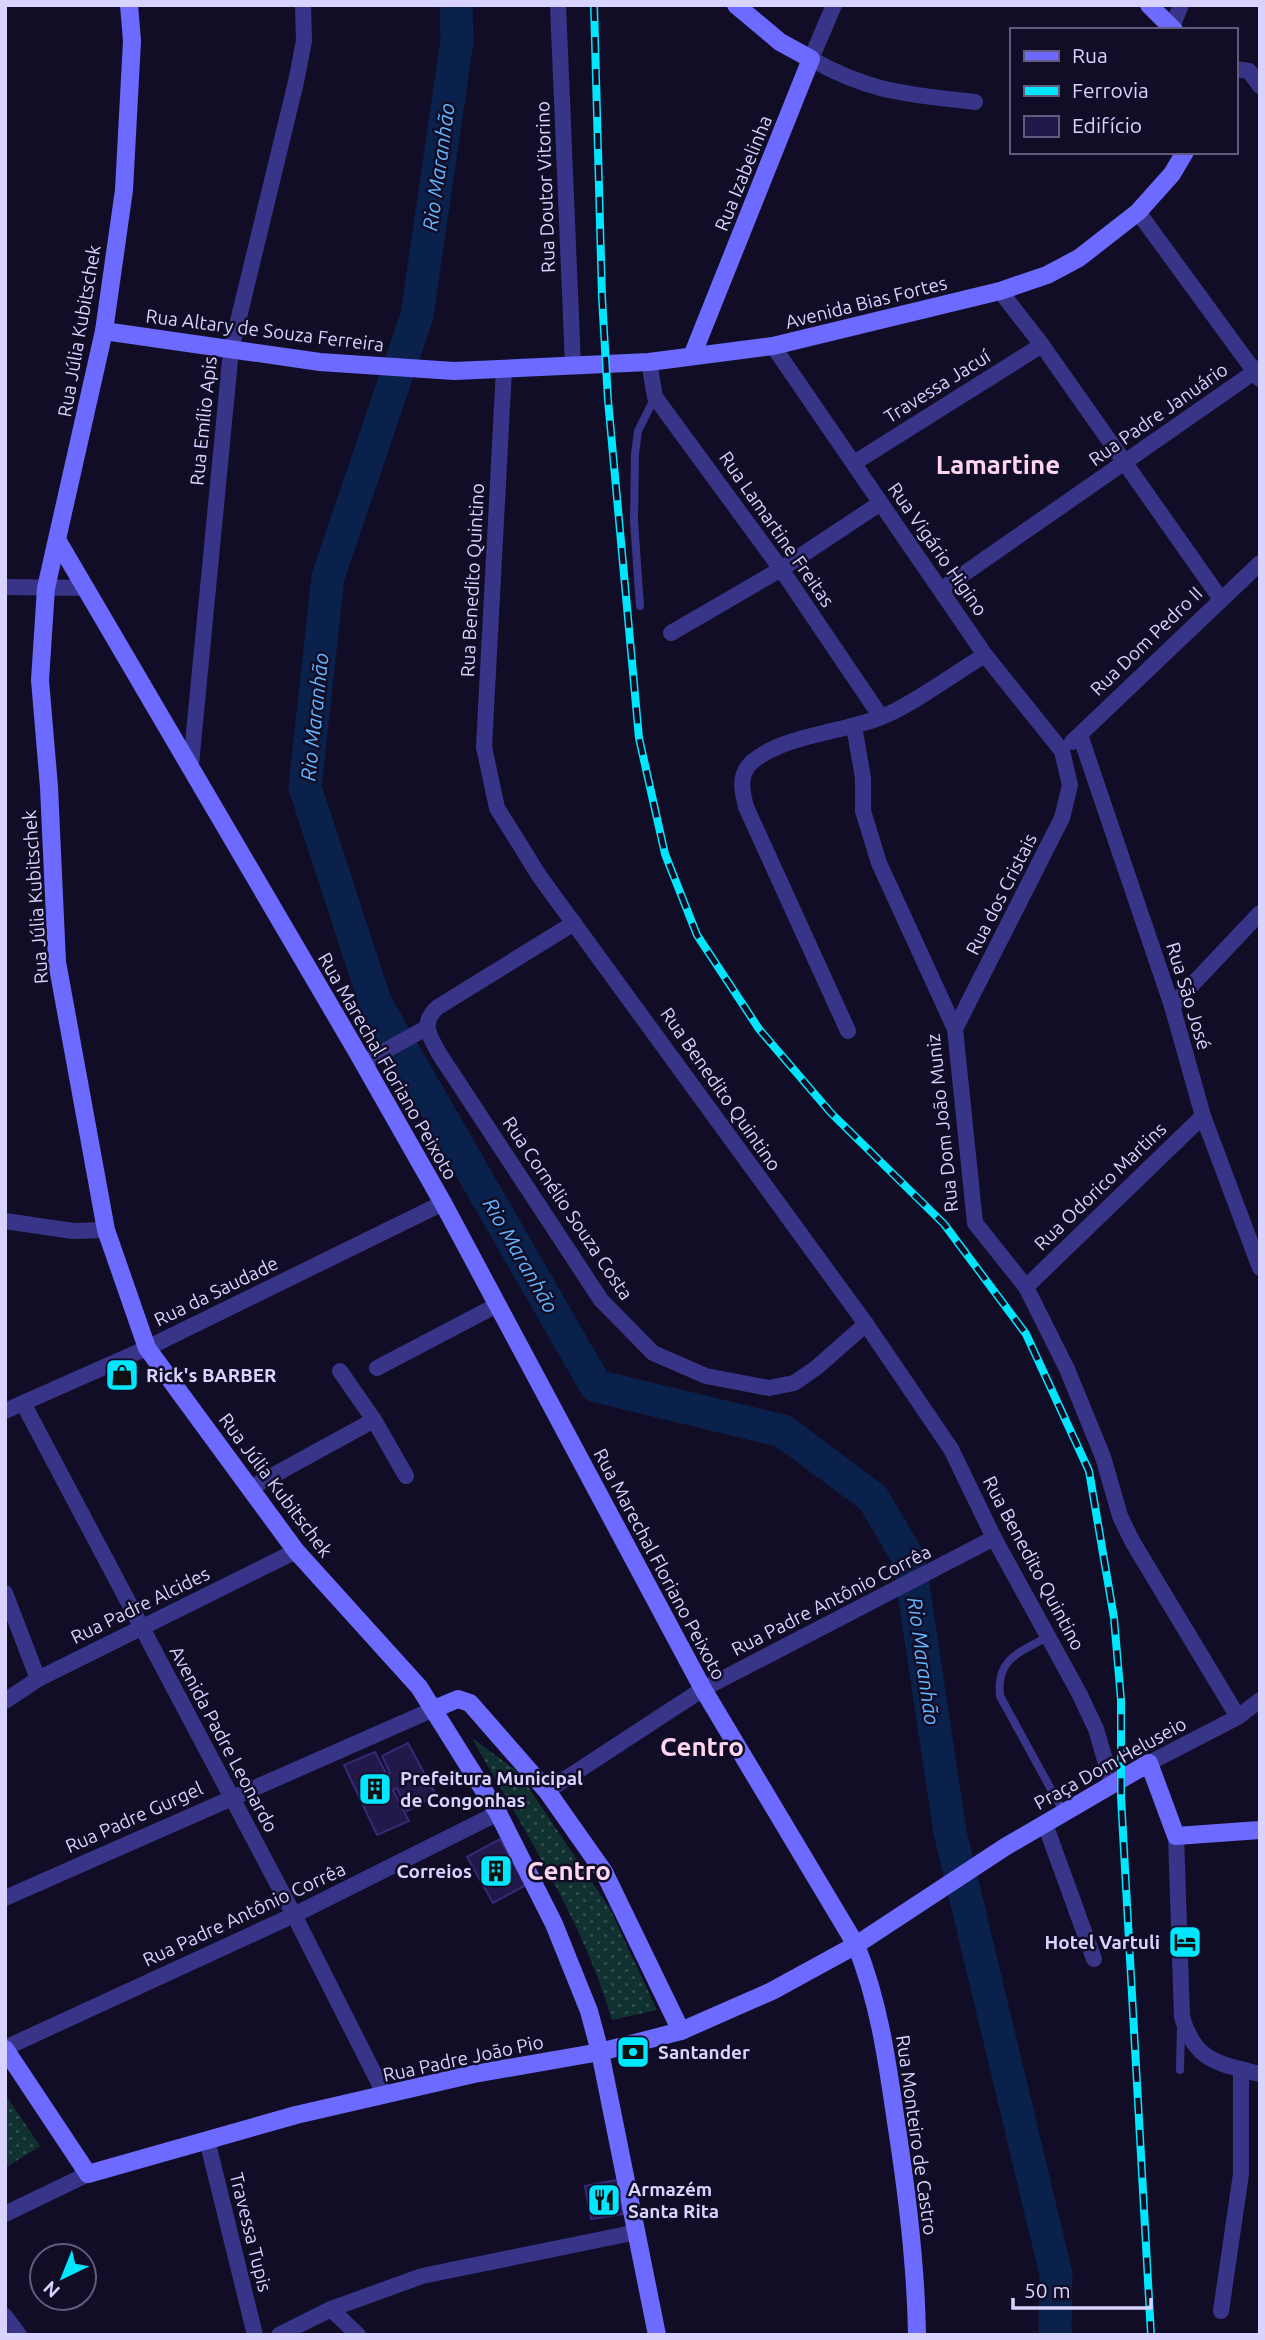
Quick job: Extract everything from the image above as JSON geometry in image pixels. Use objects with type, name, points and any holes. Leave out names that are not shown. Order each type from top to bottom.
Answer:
[{"type":"main road","name":"Rua Júlia Kubitschek","points":[[129,5],[132,41],[124,190],[104,331],[59,543],[46,588],[40,680],[49,787],[57,962],[106,1230],[147,1348],[296,1551],[419,1687],[435,1709],[498,1813],[554,1924],[589,2011],[600,2052],[657,2335]]},
{"type":"main road","points":[[736,5],[780,42],[811,58]]},
{"type":"main road","points":[[1149,5],[1173,28]]},
{"type":"main road","name":"Rua Izabelinha","points":[[692,356],[811,58]]},
{"type":"main road","name":"Avenida Bias Fortes","points":[[504,369],[649,362],[773,346],[1000,291],[1047,275],[1079,258],[1138,212],[1172,174],[1184,154]]},
{"type":"main road","name":"Rua Altary de Souza Ferreira","points":[[104,331],[320,362],[454,371],[504,369]]},
{"type":"main road","name":"Rua Marechal Floriano Peixoto","points":[[59,543],[370,1058],[443,1203],[703,1689],[856,1945]]},
{"type":"main road","points":[[435,1709],[458,1699],[470,1703],[547,1791],[604,1872],[681,2031]]},
{"type":"main road","points":[[1149,1763],[1176,1836],[1260,1830]]},
{"type":"main road","name":"Praça Dom Heluseio","points":[[912,1905],[1149,1763]]},
{"type":"main road","name":"Rua Padre João Pio","points":[[88,2174],[296,2115],[474,2074],[600,2052],[681,2031],[772,1992],[856,1945],[912,1905]]},
{"type":"main road","name":"Rua Monteiro de Castro","points":[[856,1945],[873,1987],[883,2031],[902,2157],[917,2299],[917,2335]]},
{"type":"main road","points":[[5,2049],[88,2174]]},
{"type":"street","name":"Rua Emílio Apis","points":[[191,764],[231,350],[296,82],[304,41],[303,5]]},
{"type":"street","name":"Rua Doutor Vitorino","points":[[558,5],[573,366]]},
{"type":"street","name":"Rua Izabelinha","points":[[811,58],[834,5]]},
{"type":"street","points":[[1173,28],[1181,5]]},
{"type":"street","points":[[811,58],[858,84],[975,102]]},
{"type":"street","points":[[1248,70],[1260,86]]},
{"type":"street","points":[[1138,212],[1258,373]]},
{"type":"street","points":[[1000,291],[1042,345],[1220,598]]},
{"type":"street","name":"Travessa Jacuí","points":[[854,463],[1042,345]]},
{"type":"street","name":"Rua Vigário Higino","points":[[773,346],[985,655],[1062,751],[1069,773]]},
{"type":"street","name":"Rua Lamartine Freitas","points":[[649,362],[656,397],[781,569],[881,718]]},
{"type":"street","name":"Rua Benedito Quintino","points":[[504,369],[484,747],[497,808],[540,877],[866,1324],[951,1449],[994,1538],[1049,1636],[1096,1729],[1112,1784]]},
{"type":"street","name":"Rua Padre Januário","points":[[942,589],[1258,373]]},
{"type":"street","points":[[671,633],[781,569],[879,504]]},
{"type":"street","name":"Rua Dom Pedro II","points":[[1062,751],[1220,598],[1260,563]]},
{"type":"street","points":[[5,587],[86,588]]},
{"type":"street","points":[[848,1031],[746,807],[742,790],[745,771],[759,758],[783,746],[881,718],[985,655]]},
{"type":"street","name":"Rua Dom João Muniz","points":[[854,726],[863,778],[863,811],[879,863],[955,1030],[972,1213],[984,1238],[1026,1287],[1067,1369],[1103,1457],[1120,1516],[1132,1541],[1238,1717]]},
{"type":"street","name":"Rua São José","points":[[1080,735],[1171,1006],[1203,1115],[1260,1268]]},
{"type":"street","name":"Rua dos Cristais","points":[[955,1030],[1062,818],[1067,802],[1069,773]]},
{"type":"street","points":[[1171,1006],[1258,919]]},
{"type":"street","points":[[370,1058],[426,1028],[426,1021],[438,1007],[574,923]]},
{"type":"street","name":"Rua Cornélio Souza Costa","points":[[426,1028],[440,1055],[601,1300],[653,1353],[706,1376],[769,1388],[794,1383],[817,1368],[866,1324]]},
{"type":"street","name":"Rua Odorico Martins","points":[[1026,1287],[1203,1115]]},
{"type":"street","name":"Rua da Saudade","points":[[5,1411],[147,1348],[443,1203]]},
{"type":"street","points":[[5,1221],[73,1231],[106,1230]]},
{"type":"street","points":[[377,1368],[497,1304]]},
{"type":"street","points":[[340,1371],[374,1420],[406,1475]]},
{"type":"street","name":"Avenida Padre Leonardo","points":[[23,1403],[230,1798],[295,1916],[385,2095]]},
{"type":"street","points":[[250,1488],[374,1420]]},
{"type":"street","name":"Rua Padre Antônio Corrêa","points":[[547,1791],[703,1689],[994,1538]]},
{"type":"street","name":"Rua Padre Alcides","points":[[5,1701],[38,1679],[296,1551]]},
{"type":"street","points":[[5,1593],[38,1679]]},
{"type":"street","name":"Praça Dom Heluseio","points":[[1149,1763],[1238,1717],[1260,1700]]},
{"type":"street","name":"Rua Padre Gurgel","points":[[5,1898],[435,1709]]},
{"type":"street","name":"Rua Padre Antônio Corrêa","points":[[5,2049],[295,1916],[498,1813]]},
{"type":"street","points":[[1045,1824],[1094,1959]]},
{"type":"street","points":[[1176,1836],[1182,2017],[1195,2049],[1214,2061],[1260,2074]]},
{"type":"street","points":[[1221,2311],[1241,2174],[1241,2069]]},
{"type":"street","name":"Travessa Tupis","points":[[207,2140],[255,2335]]},
{"type":"street","name":"Rua Padre João Pio","points":[[5,2214],[88,2174]]},
{"type":"street","points":[[279,2335],[331,2309],[422,2276],[638,2232]]},
{"type":"street","points":[[331,2309],[358,2335]]},
{"type":"street","points":[[5,2316],[19,2335]]},
{"type":"lane","points":[[640,606],[634,521],[635,454],[638,431],[656,397]]},
{"type":"lane","points":[[1049,1636],[1010,1658],[998,1676],[1000,1696],[1064,1813]]},
{"type":"lane","points":[[1180,2070],[1182,2017]]},
{"type":"green space","points":[[472,1738],[518,1772],[610,1909],[657,2010],[612,2020],[600,1983],[568,1911]]},
{"type":"green space","points":[[5,2094],[40,2146],[5,2168]]},
{"type":"building","name":"Prefeitura Municipal de Congonhas","points":[[408,1743],[436,1795],[407,1811],[397,1788],[393,1790],[409,1821],[377,1835],[344,1765],[375,1752],[387,1775],[390,1773],[382,1756]]},
{"type":"building","name":"Correios","points":[[500,1839],[526,1885],[493,1903],[467,1857]]},
{"type":"building","name":"Armazém Santa Rita","points":[[617,2180],[623,2214],[591,2219],[585,2186]]},
{"type":"waterway","name":"Rio Maranhão","points":[[456,5],[457,41],[417,315],[328,577],[305,787],[375,1002],[596,1386],[783,1431],[873,1498],[909,1559],[950,1832],[1056,2274],[1055,2335]]},
{"type":"railway","points":[[594,5],[602,297],[608,400],[639,738],[665,854],[697,935],[759,1029],[831,1113],[944,1224],[1026,1334],[1089,1471],[1114,1618],[1121,1700],[1121,1797],[1151,2335]]},
{"type":"place","name":"Rick's BARBER","points":[[122,1375]]},
{"type":"place","name":"Prefeitura Municipal de Congonhas","points":[[375,1789]]},
{"type":"place","name":"Correios","points":[[496,1871]]},
{"type":"place","name":"Hotel Vartuli","points":[[1185,1942]]},
{"type":"place","name":"Santander","points":[[633,2052]]},
{"type":"place","name":"Armazém Santa Rita","points":[[604,2200]]},
{"type":"district","name":"Lamartine","points":[[998,464]]},
{"type":"district","name":"Centro","points":[[702,1746]]},
{"type":"district","name":"Centro","points":[[569,1870]]}]
